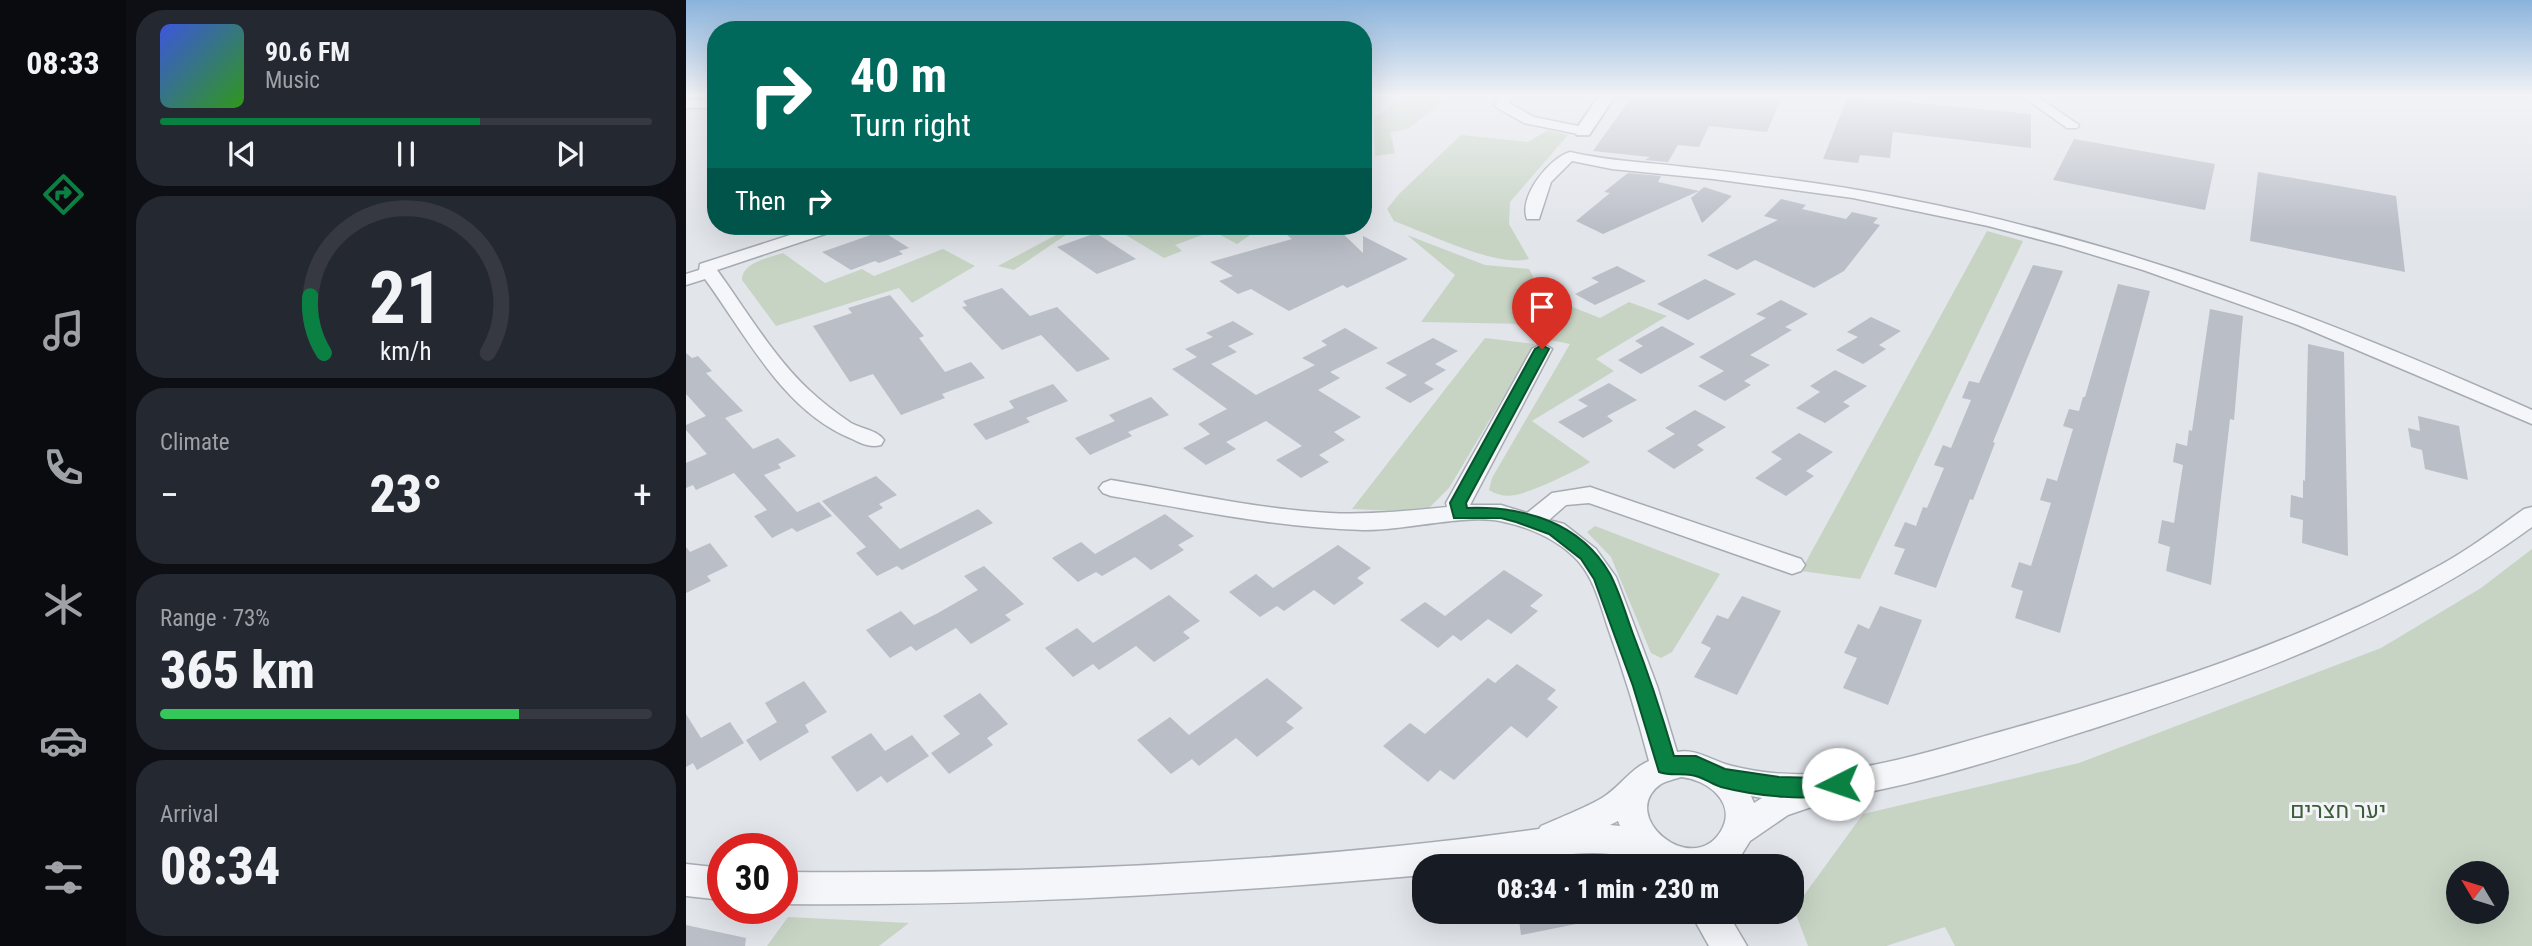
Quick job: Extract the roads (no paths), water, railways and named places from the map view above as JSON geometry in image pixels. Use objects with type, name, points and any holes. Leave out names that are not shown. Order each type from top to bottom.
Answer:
[{"type":"street","points":[[1570,156],[1568,149],[1575,140]]},
{"type":"street","points":[[1533,216],[1533,204],[1541,188],[1559,163],[1570,156],[1867,196],[2053,238],[2165,271],[2270,307],[2406,361],[2532,418]]},
{"type":"street","points":[[807,235],[706,268],[804,399],[837,426],[873,440]]},
{"type":"street","points":[[686,280],[709,272]]},
{"type":"street","points":[[1460,514],[1458,503],[1542,349]]},
{"type":"street","points":[[1111,488],[1264,514],[1327,521],[1373,522],[1501,513],[1532,521],[1569,539],[1587,555],[1603,577],[1643,686],[1667,766]]},
{"type":"street","points":[[1532,521],[1560,498],[1590,495],[1792,565]]},
{"type":"street","points":[[1658,854],[1636,833],[1630,805],[1643,780],[1667,766],[1696,765],[1722,778],[1779,787],[1819,787],[1880,778],[1953,758],[2223,674],[2303,643],[2440,577],[2532,515]]},
{"type":"street","points":[[1722,778],[1738,801],[1741,816],[1727,848]]},
{"type":"street","points":[[1727,848],[1777,805],[1838,784]]},
{"type":"street","points":[[1533,844],[1613,808],[1635,792]]},
{"type":"street","points":[[798,888],[881,889],[1063,884],[1259,874],[1426,860],[1533,844],[1607,839],[1654,854]]},
{"type":"street","points":[[686,880],[707,882]]},
{"type":"street","points":[[1715,924],[1731,946]]},
{"type":"street","points":[[1726,924],[1731,946]]},
{"type":"park label","name":"יער חצרים","points":[[2338,810]]}]
